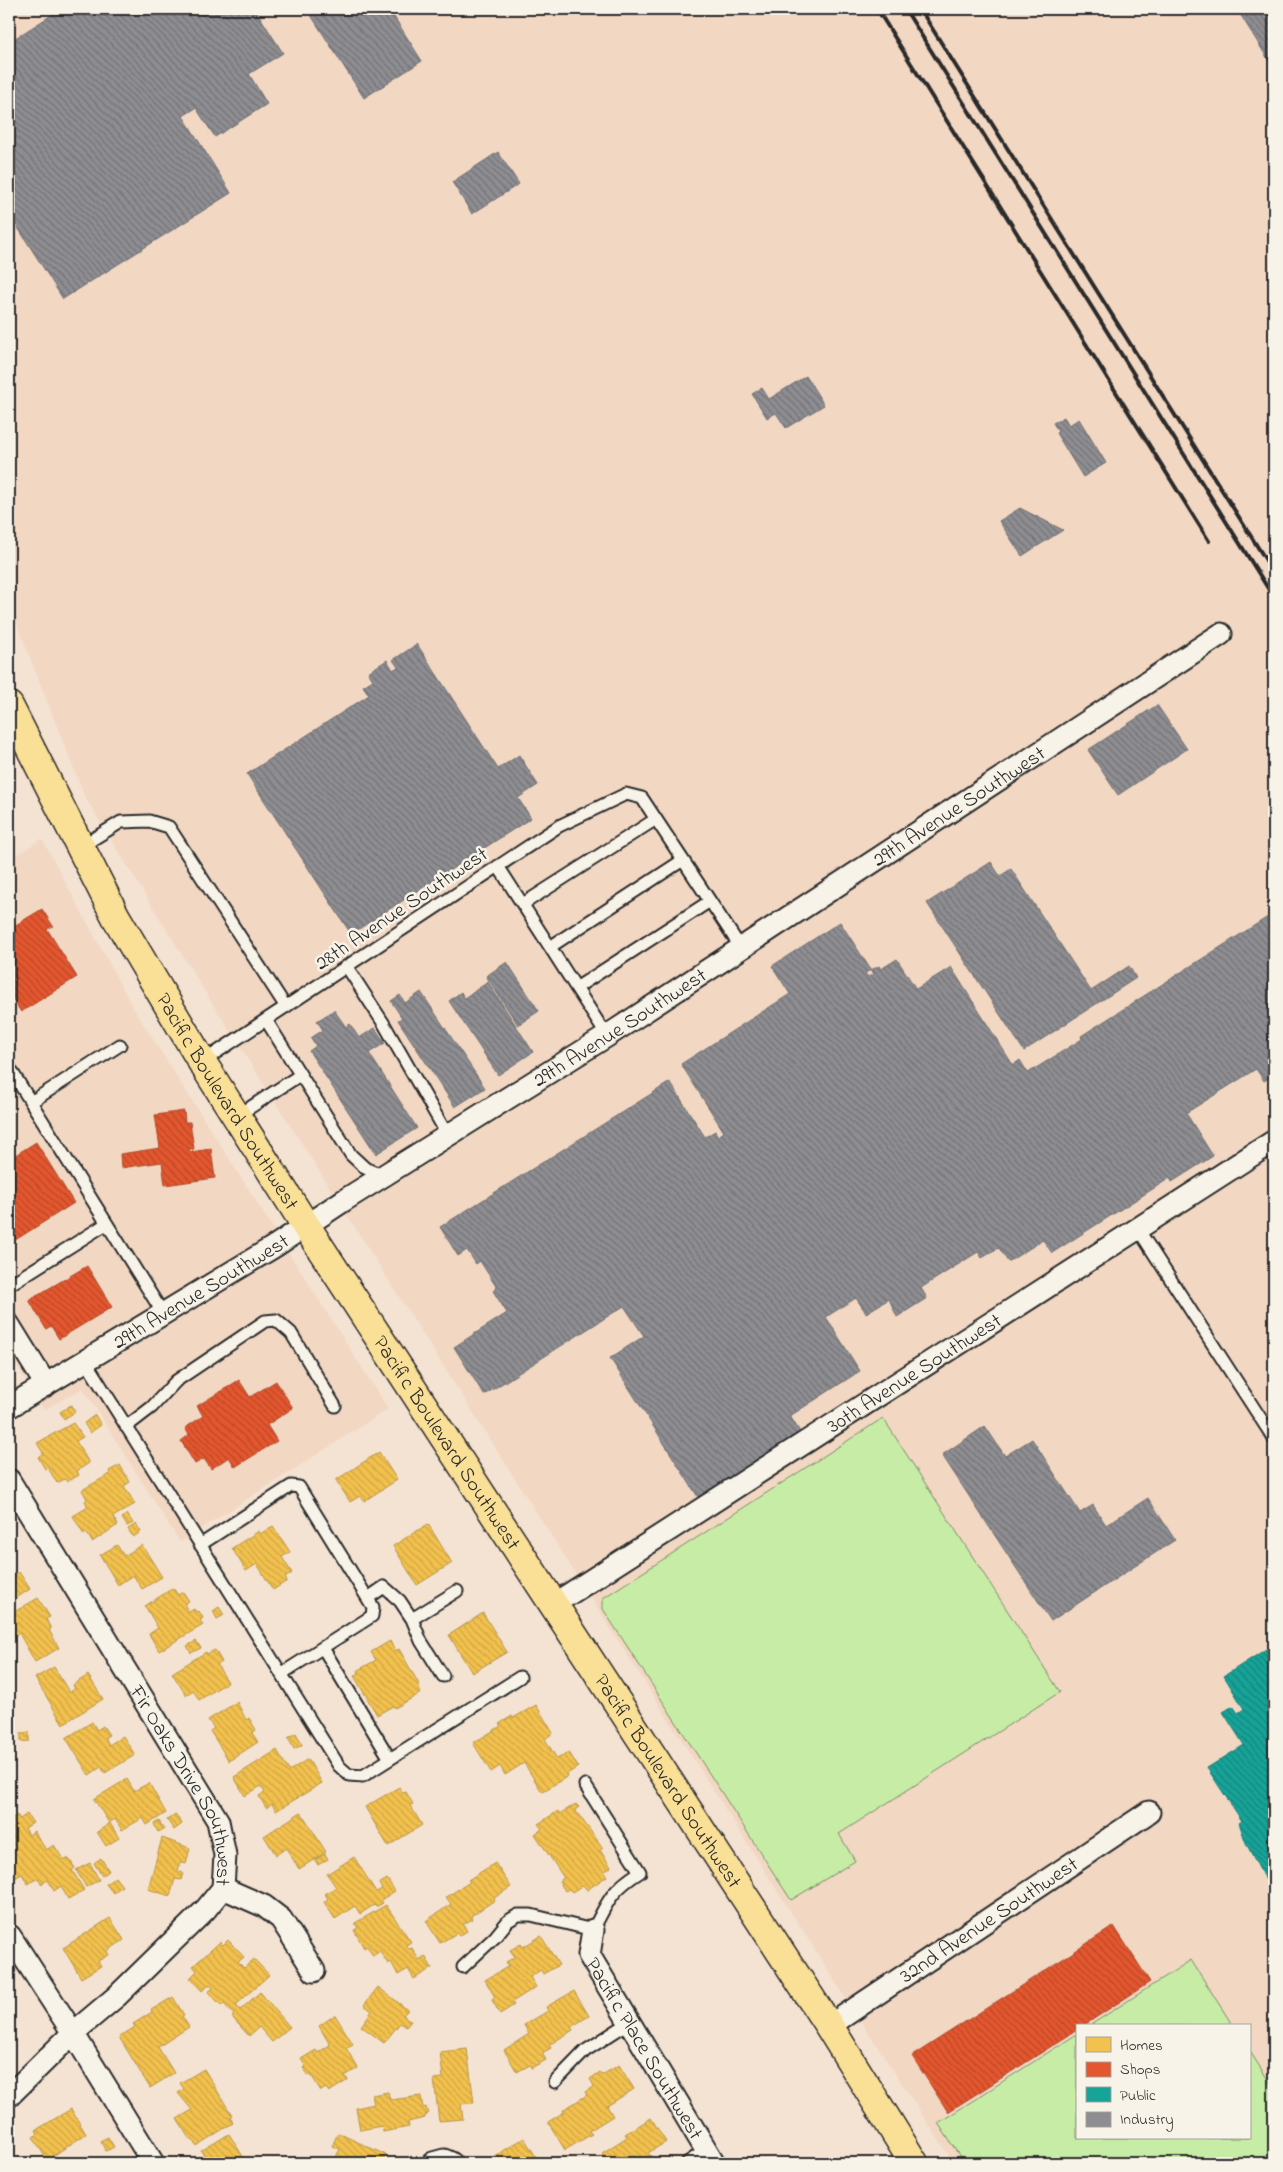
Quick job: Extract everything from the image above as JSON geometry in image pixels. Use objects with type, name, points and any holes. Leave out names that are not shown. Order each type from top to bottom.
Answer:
[{"type":"main road","name":"Pacific Boulevard Southwest","points":[[9,706],[116,917],[202,1062],[306,1226],[829,2026],[914,2163]]},
{"type":"street","name":"29th Avenue Southwest","points":[[9,1407],[86,1362],[306,1226],[607,1036],[1221,634]]},
{"type":"street","name":"30th Avenue Southwest","points":[[554,1604],[1274,1142]]},
{"type":"street","points":[[9,1325],[46,1385]]},
{"type":"street","name":"Fir Oaks Drive Southwest","points":[[9,1480],[218,1821],[225,1855],[224,1888],[206,1909],[131,1983],[73,2033],[9,2096]]},
{"type":"street","name":"32nd Avenue Southwest","points":[[829,2026],[1149,1812]]},
{"type":"street","points":[[224,1888],[264,1906],[281,1919],[314,1971]]},
{"type":"street","name":"Pacific Place Southwest","points":[[594,1930],[589,1956],[710,2157]]},
{"type":"street","points":[[10,1936],[73,2033],[153,2163]]},
{"type":"street","points":[[432,2163],[444,2160],[451,2163]]},
{"type":"lane","name":"28th Avenue Southwest","points":[[202,1062],[559,826],[626,794],[642,798],[656,819]]},
{"type":"lane","points":[[523,904],[656,819],[741,948]]},
{"type":"lane","points":[[80,847],[121,822],[150,821],[169,827],[286,1007]]},
{"type":"lane","points":[[550,947],[683,860]]},
{"type":"lane","points":[[498,866],[607,1036]]},
{"type":"lane","points":[[576,988],[710,901]]},
{"type":"lane","points":[[347,967],[384,1024],[448,1136]]},
{"type":"lane","points":[[266,1020],[351,1155],[365,1168],[384,1177]]},
{"type":"lane","points":[[31,1102],[120,1045]]},
{"type":"lane","points":[[9,1067],[164,1314]]},
{"type":"lane","points":[[237,1116],[300,1075]]},
{"type":"lane","points":[[9,1285],[106,1224]]},
{"type":"lane","points":[[1138,1229],[1274,1439]]},
{"type":"lane","points":[[126,1427],[152,1407],[176,1381],[265,1321],[276,1320],[291,1333],[335,1406]]},
{"type":"lane","points":[[86,1362],[339,1766],[349,1775],[363,1776],[520,1677]]},
{"type":"lane","points":[[200,1545],[291,1486],[299,1487],[373,1608],[372,1616],[281,1674]]},
{"type":"lane","points":[[368,1598],[384,1587],[400,1601],[412,1618],[420,1641],[443,1676]]},
{"type":"lane","points":[[412,1618],[457,1591]]},
{"type":"lane","points":[[323,1648],[390,1759]]},
{"type":"lane","points":[[463,1967],[495,1937],[508,1921],[518,1916],[531,1914],[594,1930],[610,1896],[622,1884],[640,1872],[585,1785]]},
{"type":"lane","points":[[555,2082],[585,2051],[630,2022]]},
{"type":"lane","points":[[687,2163],[710,2157]]},
{"type":"shaded area","points":[[9,9],[1274,9],[1274,2163],[954,2163],[842,1992],[204,990],[85,797],[9,604]]},
{"type":"shaded area","points":[[42,839],[133,1008],[388,1409],[180,1542],[83,1388],[44,1410],[9,1353],[9,860]]},
{"type":"green space","points":[[883,1418],[1060,1692],[839,1834],[855,1861],[791,1900],[603,1609],[603,1598]]},
{"type":"green space","points":[[1191,1960],[1232,2024],[1092,2024]]},
{"type":"green space","points":[[1076,2035],[1076,2140],[1250,2140],[1250,2052],[1274,2089],[1274,2163],[964,2163],[938,2123]]},
{"type":"building: Homes","points":[[71,1405],[75,1412],[64,1419],[60,1412]]},
{"type":"building: Homes","points":[[95,1415],[101,1425],[90,1433],[84,1423]]},
{"type":"building: Homes","points":[[73,1423],[83,1437],[76,1441],[89,1463],[77,1471],[79,1475],[67,1482],[65,1479],[57,1483],[48,1468],[45,1469],[38,1457],[43,1453],[37,1443]]},
{"type":"building: Homes","points":[[379,1452],[397,1480],[364,1501],[360,1496],[350,1502],[336,1480]]},
{"type":"building: Homes","points":[[120,1465],[130,1482],[124,1486],[135,1504],[113,1517],[118,1525],[92,1542],[87,1533],[84,1535],[73,1516],[88,1507],[85,1501],[87,1499],[82,1490],[110,1474],[109,1471]]},
{"type":"building: Homes","points":[[127,1514],[133,1523],[127,1526],[122,1518]]},
{"type":"building: Homes","points":[[136,1524],[141,1532],[133,1537],[128,1529]]},
{"type":"building: Homes","points":[[428,1524],[452,1563],[417,1585],[393,1546]]},
{"type":"building: Homes","points":[[273,1526],[290,1552],[282,1557],[292,1573],[285,1578],[287,1581],[273,1590],[257,1564],[246,1571],[232,1548],[259,1531],[260,1534]]},
{"type":"building: Homes","points":[[117,1545],[124,1556],[142,1545],[162,1577],[142,1589],[133,1575],[118,1585],[100,1555]]},
{"type":"building: Homes","points":[[9,1566],[14,1575],[19,1572],[30,1589],[9,1603]]},
{"type":"building: Homes","points":[[173,1588],[178,1595],[183,1592],[189,1601],[184,1604],[189,1612],[194,1609],[196,1612],[199,1611],[203,1618],[200,1620],[203,1625],[159,1651],[149,1634],[158,1628],[145,1606]]},
{"type":"building: Homes","points":[[38,1598],[50,1617],[46,1619],[51,1629],[49,1630],[59,1648],[35,1662],[19,1633],[9,1639],[9,1615]]},
{"type":"building: Homes","points":[[219,1607],[224,1615],[217,1619],[213,1611]]},
{"type":"building: Homes","points":[[483,1613],[507,1652],[472,1673],[449,1635]]},
{"type":"building: Homes","points":[[196,1641],[201,1648],[191,1653],[187,1646]]},
{"type":"building: Homes","points":[[390,1641],[395,1651],[399,1649],[420,1686],[418,1687],[421,1693],[395,1708],[393,1706],[377,1715],[354,1676],[359,1673],[358,1670],[376,1660],[371,1652]]},
{"type":"building: Homes","points":[[215,1650],[222,1662],[217,1665],[228,1682],[199,1700],[193,1690],[186,1695],[172,1673],[206,1652],[207,1654]]},
{"type":"building: Homes","points":[[54,1667],[69,1692],[75,1689],[73,1685],[88,1675],[103,1699],[63,1724],[35,1678]]},
{"type":"building: Homes","points":[[237,1702],[246,1720],[249,1718],[256,1730],[252,1733],[258,1742],[229,1761],[210,1731],[214,1728],[208,1720]]},
{"type":"building: Homes","points":[[536,1705],[553,1733],[545,1739],[557,1759],[569,1752],[578,1767],[567,1774],[568,1776],[542,1792],[524,1763],[505,1775],[500,1766],[491,1772],[473,1743],[501,1726],[499,1724],[512,1716],[513,1718]]},
{"type":"building: Homes","points":[[92,1722],[97,1730],[103,1726],[109,1735],[105,1737],[109,1745],[123,1736],[135,1755],[105,1773],[101,1767],[89,1775],[66,1738]]},
{"type":"building: Homes","points":[[29,1732],[29,1741],[21,1742],[21,1733]]},
{"type":"building: Homes","points":[[296,1733],[302,1745],[294,1749],[288,1738]]},
{"type":"building: Homes","points":[[277,1750],[289,1771],[308,1759],[322,1783],[276,1811],[272,1804],[266,1808],[259,1796],[265,1792],[261,1786],[245,1796],[234,1777]]},
{"type":"building: Homes","points":[[127,1779],[134,1791],[149,1783],[166,1813],[147,1825],[143,1818],[122,1830],[115,1819],[109,1823],[94,1799]]},
{"type":"building: Homes","points":[[399,1787],[403,1793],[406,1792],[413,1804],[410,1805],[422,1825],[388,1846],[365,1807]]},
{"type":"building: Homes","points":[[576,1804],[579,1807],[575,1810],[603,1848],[600,1850],[611,1867],[604,1872],[607,1876],[587,1890],[583,1885],[572,1892],[569,1889],[565,1891],[559,1881],[564,1878],[535,1834],[542,1829],[538,1824],[558,1811],[559,1814]]},
{"type":"building: Homes","points":[[301,1812],[326,1852],[299,1869],[286,1848],[276,1855],[264,1836]]},
{"type":"building: Homes","points":[[27,1814],[33,1823],[25,1828],[29,1835],[34,1831],[46,1850],[54,1845],[63,1859],[69,1859],[75,1868],[72,1870],[84,1890],[68,1899],[61,1886],[54,1891],[48,1880],[41,1884],[38,1878],[28,1884],[22,1874],[13,1879],[9,1872],[9,1820],[17,1815],[20,1819]]},
{"type":"building: Homes","points":[[175,1814],[182,1824],[174,1830],[167,1820]]},
{"type":"building: Homes","points":[[159,1821],[164,1829],[158,1832],[154,1824]]},
{"type":"building: Homes","points":[[110,1823],[119,1838],[106,1846],[97,1832]]},
{"type":"building: Homes","points":[[162,1838],[190,1848],[186,1864],[180,1862],[178,1871],[183,1873],[181,1880],[175,1879],[170,1896],[148,1889]]},
{"type":"building: Homes","points":[[325,1854],[328,1859],[318,1865],[315,1860]]},
{"type":"building: Homes","points":[[354,1857],[376,1892],[382,1889],[379,1884],[387,1879],[395,1891],[381,1900],[383,1903],[376,1907],[374,1905],[360,1914],[355,1906],[335,1919],[324,1902],[328,1899],[325,1894],[336,1887],[327,1874]]},
{"type":"building: Homes","points":[[101,1858],[109,1871],[102,1876],[94,1863]]},
{"type":"building: Homes","points":[[90,1863],[99,1880],[86,1887],[76,1870]]},
{"type":"building: Homes","points":[[495,1863],[511,1887],[471,1916],[473,1919],[463,1924],[467,1931],[459,1936],[457,1933],[440,1943],[426,1921],[451,1904],[446,1897]]},
{"type":"building: Homes","points":[[115,1877],[122,1886],[113,1893],[106,1884]]},
{"type":"building: Homes","points":[[386,1905],[411,1942],[406,1945],[409,1949],[412,1948],[419,1960],[425,1956],[432,1968],[414,1979],[408,1969],[398,1975],[391,1962],[388,1964],[380,1951],[373,1956],[367,1946],[364,1948],[354,1930],[358,1928],[355,1923]]},
{"type":"building: Homes","points":[[110,1918],[124,1940],[107,1951],[109,1955],[98,1961],[101,1966],[81,1978],[63,1948]]},
{"type":"building: Homes","points":[[541,1936],[559,1965],[543,1974],[541,1970],[530,1977],[536,1987],[512,2002],[514,2005],[500,2014],[492,2000],[495,1997],[485,1980],[509,1966],[506,1962],[515,1957],[510,1950],[521,1944],[523,1947]]},
{"type":"building: Homes","points":[[228,1940],[244,1957],[238,1962],[244,1968],[254,1959],[269,1975],[236,2005],[240,2010],[260,1992],[290,2027],[272,2042],[259,2027],[249,2036],[232,2017],[234,2015],[224,2004],[222,2006],[208,1992],[213,1988],[210,1984],[202,1991],[190,1978],[197,1971],[193,1966],[220,1942],[223,1945]]},
{"type":"building: Homes","points":[[378,1987],[408,2010],[403,2015],[411,2021],[406,2027],[400,2023],[384,2043],[361,2026],[372,2011],[364,2005]]},
{"type":"building: Homes","points":[[574,1991],[589,2016],[571,2027],[573,2030],[549,2045],[551,2048],[542,2053],[546,2060],[531,2068],[530,2065],[517,2072],[504,2050],[529,2034],[524,2025],[548,2011],[546,2007]]},
{"type":"building: Homes","points":[[173,1997],[189,2027],[158,2047],[174,2073],[150,2088],[119,2037],[135,2027],[133,2024],[152,2012],[151,2010]]},
{"type":"building: Homes","points":[[335,2015],[353,2044],[346,2048],[358,2068],[345,2076],[348,2080],[329,2092],[326,2088],[321,2091],[311,2075],[309,2076],[303,2068],[306,2067],[301,2059],[316,2050],[317,2053],[330,2045],[319,2026]]},
{"type":"building: Homes","points":[[467,2049],[474,2103],[461,2104],[463,2119],[439,2121],[434,2079],[443,2078],[440,2052]]},
{"type":"building: Homes","points":[[619,2065],[634,2089],[607,2106],[613,2116],[589,2131],[592,2134],[565,2150],[548,2122],[587,2095],[585,2092],[594,2086],[590,2079],[600,2072],[602,2075]]},
{"type":"building: Homes","points":[[204,2069],[232,2115],[230,2117],[233,2123],[196,2146],[177,2119],[192,2110],[178,2093],[184,2089],[180,2083]]},
{"type":"building: Homes","points":[[388,2092],[390,2100],[421,2096],[423,2108],[426,2107],[428,2114],[425,2115],[425,2118],[408,2122],[409,2127],[383,2132],[382,2126],[360,2130],[356,2108],[374,2104],[372,2095]]},
{"type":"building: Homes","points":[[71,2109],[86,2134],[47,2160],[33,2137],[38,2134],[36,2130]]},
{"type":"building: Homes","points":[[651,2118],[666,2142],[648,2153],[651,2156],[639,2163],[603,2163],[607,2161],[602,2153],[627,2137],[625,2134]]},
{"type":"building: Homes","points":[[338,2133],[386,2155],[382,2163],[333,2163],[340,2149],[332,2146]]},
{"type":"building: Homes","points":[[229,2134],[247,2163],[209,2163],[201,2151]]},
{"type":"building: Homes","points":[[108,2137],[114,2147],[106,2151],[100,2141]]},
{"type":"building: Homes","points":[[524,2138],[540,2163],[497,2163],[495,2156]]},
{"type":"building: Shops","points":[[42,909],[53,926],[47,929],[77,977],[21,1012],[9,993],[9,929]]},
{"type":"building: Shops","points":[[184,1111],[185,1122],[190,1122],[194,1149],[189,1149],[190,1152],[211,1149],[215,1178],[165,1185],[162,1162],[121,1168],[120,1154],[160,1148],[155,1115]]},
{"type":"building: Shops","points":[[36,1142],[74,1203],[9,1244],[9,1159]]},
{"type":"building: Shops","points":[[87,1266],[112,1307],[59,1339],[51,1326],[46,1329],[29,1300]]},
{"type":"building: Shops","points":[[239,1380],[250,1397],[276,1381],[293,1408],[267,1425],[277,1441],[235,1467],[229,1457],[211,1469],[204,1459],[195,1464],[181,1441],[189,1435],[185,1428],[203,1416],[197,1406]]},
{"type":"building: Shops","points":[[1114,1926],[1150,1982],[1086,2024],[1076,2024],[1076,2031],[948,2112],[912,2056]]},
{"type":"building: Public","points":[[1274,1644],[1274,1890],[1263,1876],[1246,1843],[1239,1823],[1242,1821],[1207,1768],[1244,1745],[1223,1712],[1233,1706],[1238,1713],[1244,1709],[1224,1676]]},
{"type":"building: Industry","points":[[61,9],[255,9],[283,53],[249,74],[267,104],[215,137],[196,108],[183,116],[231,193],[63,299],[15,223],[9,227],[9,42]]},
{"type":"building: Industry","points":[[307,9],[389,9],[422,61],[364,98]]},
{"type":"building: Industry","points":[[1237,9],[1274,9],[1274,69]]},
{"type":"building: Industry","points":[[498,152],[519,184],[472,214],[452,182]]},
{"type":"building: Industry","points":[[806,376],[824,405],[786,428],[776,413],[767,418],[752,394],[762,388],[769,399]]},
{"type":"building: Industry","points":[[1064,417],[1069,425],[1079,419],[1106,463],[1083,477],[1056,433],[1058,431],[1053,423]]},
{"type":"building: Industry","points":[[1020,508],[1063,530],[1022,556],[999,521]]},
{"type":"building: Industry","points":[[417,644],[498,769],[519,755],[538,785],[518,798],[531,818],[351,934],[247,774],[369,695],[363,686],[373,680],[368,672],[387,660],[393,670],[398,667],[393,660]]},
{"type":"building: Industry","points":[[1157,705],[1187,749],[1118,795],[1088,750]]},
{"type":"building: Industry","points":[[991,862],[1000,876],[1011,869],[1091,991],[1129,966],[1136,978],[1024,1051],[927,903]]},
{"type":"building: Industry","points":[[1274,913],[1274,1075],[1264,1081],[1256,1069],[1186,1113],[1213,1156],[1172,1182],[1170,1178],[1052,1253],[1043,1240],[1008,1262],[999,1248],[982,1258],[978,1252],[921,1288],[927,1298],[897,1317],[889,1299],[866,1313],[856,1298],[826,1317],[860,1371],[790,1416],[800,1432],[698,1497],[610,1358],[644,1336],[624,1306],[484,1395],[454,1347],[507,1313],[493,1291],[497,1288],[480,1261],[476,1264],[467,1250],[458,1256],[440,1227],[670,1082],[705,1137],[715,1131],[718,1136],[724,1132],[681,1064],[790,994],[772,966],[840,922],[871,970],[879,966],[881,969],[897,959],[916,989],[951,967],[1013,1065],[1020,1060],[1028,1073],[1082,1039],[1081,1036]],"holes":[[[871,970],[874,974],[868,977],[865,973]]]},
{"type":"building: Industry","points":[[507,962],[539,1011],[518,1025],[486,976]]},
{"type":"building: Industry","points":[[488,982],[533,1052],[498,1075],[449,1001],[461,992],[464,998]]},
{"type":"building: Industry","points":[[421,992],[485,1088],[455,1107],[398,1020],[402,1018],[391,1001],[400,995],[405,1003]]},
{"type":"building: Industry","points":[[334,1010],[346,1027],[350,1024],[359,1038],[375,1028],[385,1043],[369,1053],[417,1128],[376,1154],[309,1051],[316,1046],[311,1038],[323,1030],[317,1021]]},
{"type":"building: Industry","points":[[985,1426],[1005,1456],[1032,1439],[1080,1513],[1093,1505],[1106,1525],[1148,1498],[1175,1540],[1051,1621],[942,1455]]},
{"type":"railway","points":[[877,9],[1209,541]]},
{"type":"railway","points":[[905,9],[1274,598]]},
{"type":"railway","points":[[920,9],[1274,573]]}]
